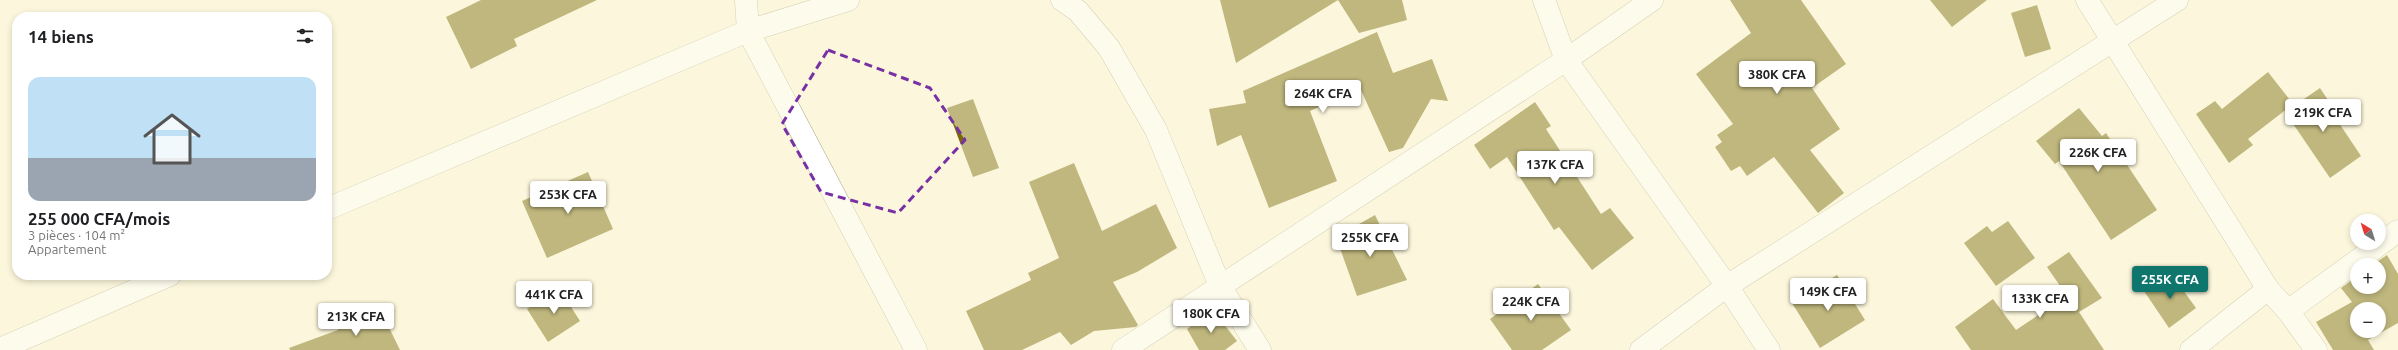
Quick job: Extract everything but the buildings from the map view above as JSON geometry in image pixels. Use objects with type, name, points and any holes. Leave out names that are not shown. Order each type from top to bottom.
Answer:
[{"type":"street","points":[[746,0],[748,31],[916,350]]},
{"type":"street","points":[[332,207],[748,31],[848,0]]},
{"type":"street","points":[[1062,0],[1078,11],[1109,48],[1156,130],[1220,286],[1260,350]]},
{"type":"street","points":[[1544,0],[1566,60],[1727,286],[1770,350]]},
{"type":"street","points":[[1123,350],[1566,60],[1652,0]]},
{"type":"street","points":[[2087,0],[2268,289],[2288,311],[2316,350]]},
{"type":"street","points":[[1641,350],[1727,286],[2177,0]]},
{"type":"street","points":[[2288,311],[2398,231]]},
{"type":"street","points":[[0,349],[159,280]]},
{"type":"street","points":[[2191,350],[2268,289]]},
{"type":"highlighted area","points":[[828,50],[930,88],[965,140],[898,213],[821,192],[782,124]]}]
